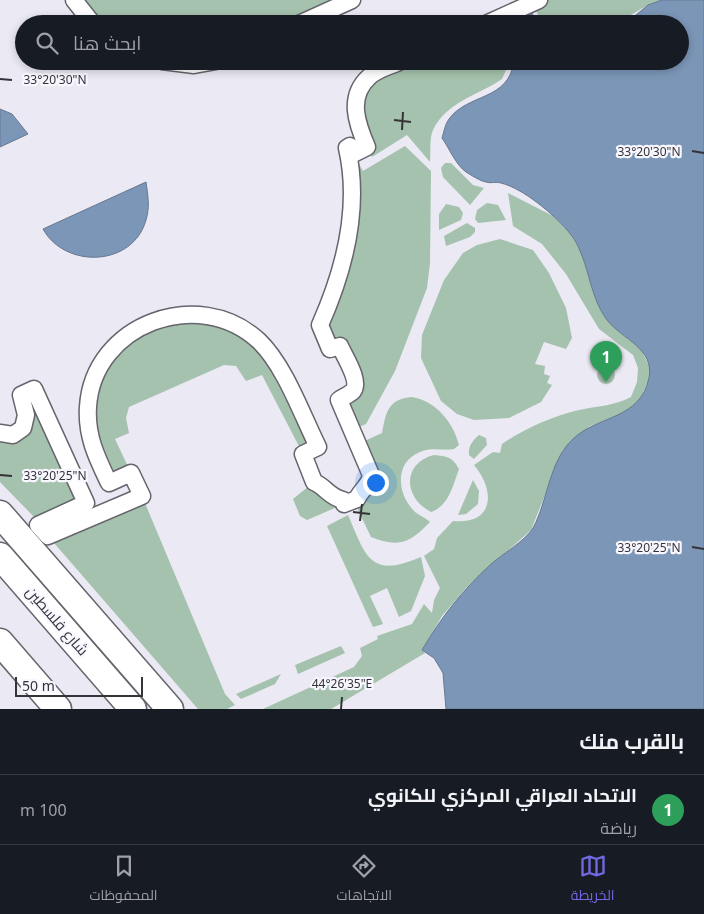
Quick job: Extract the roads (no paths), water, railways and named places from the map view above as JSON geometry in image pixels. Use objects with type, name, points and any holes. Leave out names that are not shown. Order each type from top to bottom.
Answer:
[{"type":"main road","points":[[0,514],[170,709]]},
{"type":"main road","name":"شارع فلسطين","points":[[0,556],[133,709]]},
{"type":"main road","points":[[0,642],[58,709]]},
{"type":"street","points":[[74,0],[86,15]]},
{"type":"street","points":[[319,15],[352,0]]},
{"type":"street","points":[[506,15],[539,0]]},
{"type":"street","points":[[0,433],[13,435],[23,428],[26,415],[21,395],[34,389],[86,503],[38,525],[48,536],[142,496],[131,473],[109,483],[90,444],[88,408],[94,380],[108,353],[119,341],[142,325],[167,316],[208,315],[238,326],[260,342],[276,362],[318,447],[303,454],[314,482],[323,486],[330,495],[343,500],[344,504],[357,499],[360,491],[370,480],[371,475],[338,400],[351,393],[354,389],[354,378],[340,346],[330,349],[320,326],[342,269],[350,224],[351,190],[346,148],[350,146],[353,154],[367,147],[356,117],[356,100],[368,77],[382,70]]},
{"type":"water","points":[[526,0],[533,15],[511,15]]},
{"type":"water","points":[[662,0],[704,0],[704,709],[446,709],[443,673],[434,658],[422,650],[445,615],[470,585],[533,528],[554,469],[565,448],[583,431],[617,415],[637,402],[644,392],[650,368],[642,352],[613,327],[600,309],[581,252],[568,231],[528,196],[499,182],[490,183],[476,178],[462,169],[442,138],[446,123],[457,111],[466,105],[496,90],[504,83],[512,70],[689,70],[689,15],[636,15],[648,5]]},
{"type":"water","points":[[0,109],[12,114],[28,134],[0,147]]},
{"type":"water","points":[[146,182],[148,197],[147,215],[139,236],[128,247],[113,254],[98,257],[82,256],[67,251],[53,242],[43,229]]},
{"type":"place","name":"الاتحاد العراقي المركزي للكانوي","points":[[606,382]]}]
